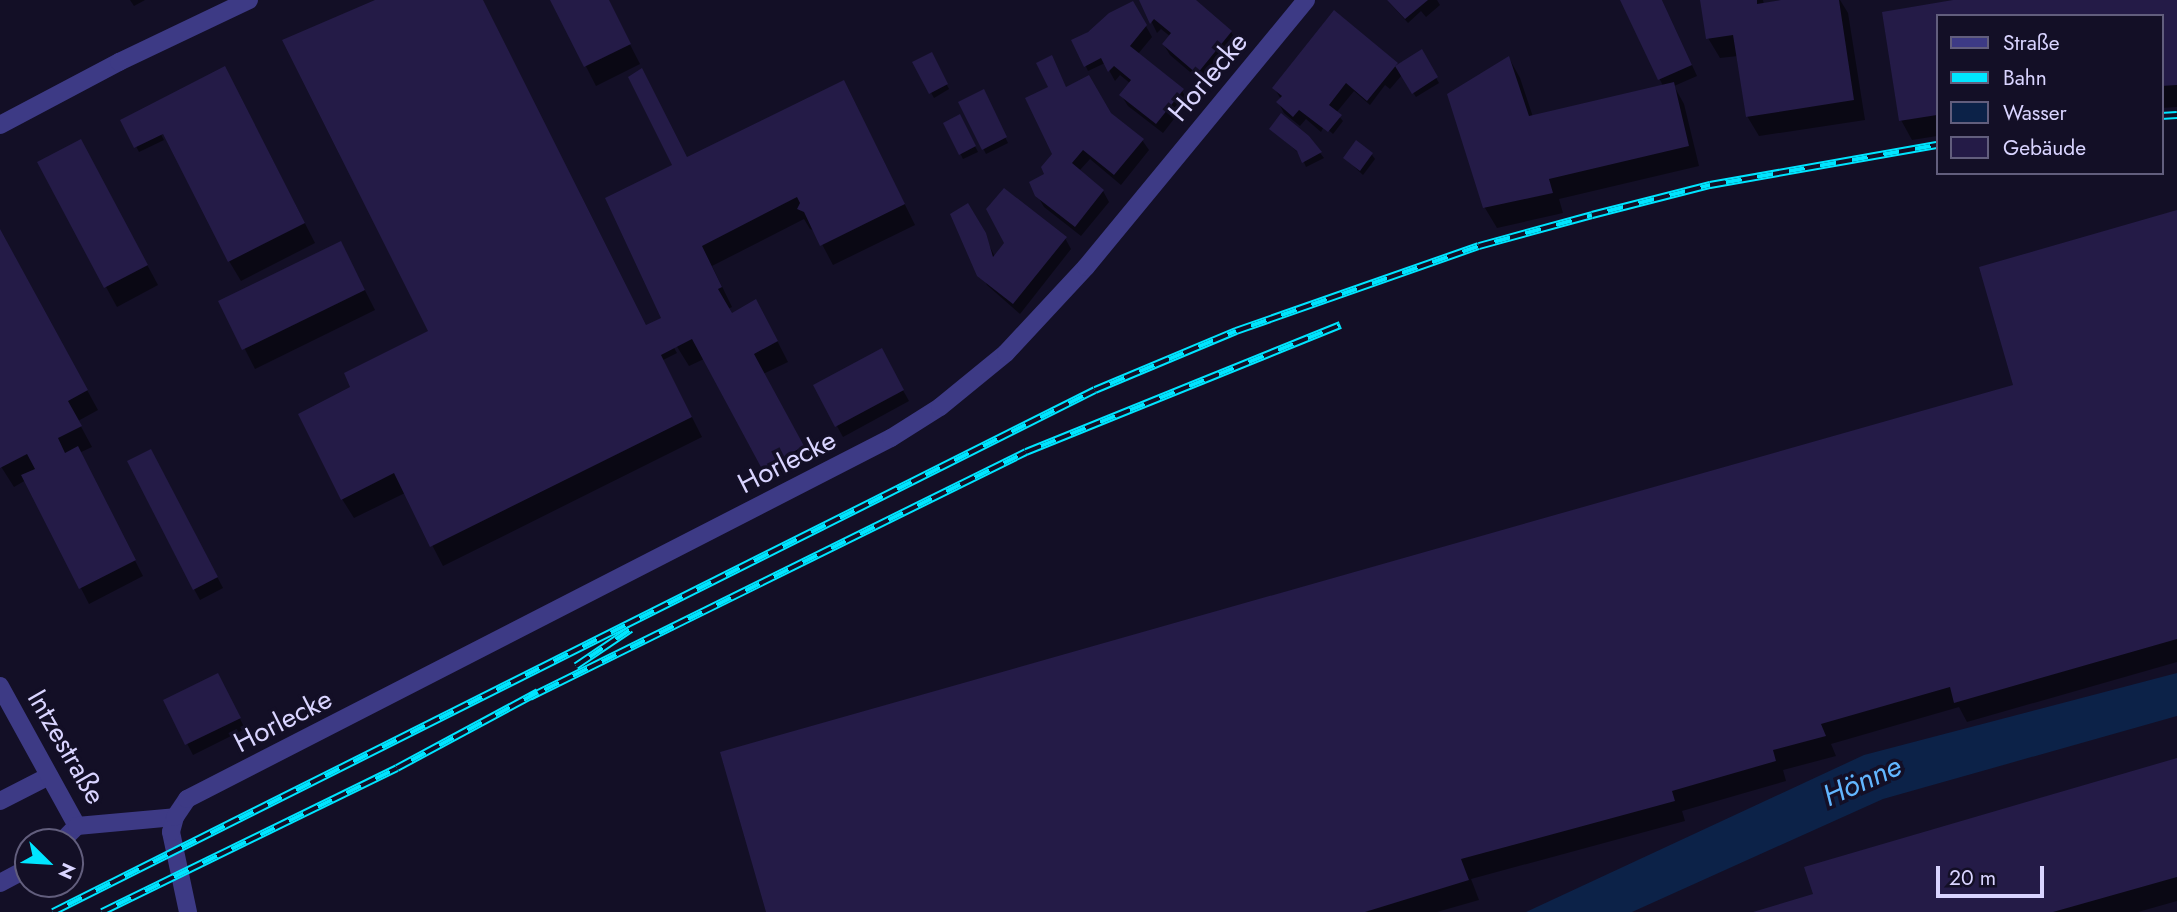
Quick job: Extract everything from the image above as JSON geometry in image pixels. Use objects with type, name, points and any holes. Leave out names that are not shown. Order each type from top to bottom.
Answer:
[{"type":"street","points":[[0,125],[119,61],[249,0]]},
{"type":"street","name":"Horlecke","points":[[175,817],[187,799],[891,438],[940,407],[1006,353],[1086,267],[1306,0]]},
{"type":"street","name":"Intzestraße","points":[[0,687],[77,827],[175,817]]},
{"type":"street","points":[[0,801],[49,776]]},
{"type":"street","points":[[175,817],[171,832],[172,850],[188,912]]},
{"type":"water","name":"Hönne","points":[[2177,673],[2177,716],[1883,799],[1632,912],[1526,912],[1864,755]]},
{"type":"building","points":[[375,0],[483,0],[646,325],[661,318],[605,198],[672,165],[628,77],[642,68],[687,157],[844,80],[905,204],[820,246],[804,212],[797,209],[800,203],[797,197],[702,246],[722,287],[718,289],[732,313],[756,299],[778,341],[754,354],[804,446],[762,469],[692,339],[661,355],[692,417],[430,547],[394,473],[341,500],[298,414],[350,387],[344,373],[428,331],[282,40]]},
{"type":"building","points":[[550,0],[609,0],[631,44],[584,67]]},
{"type":"building","points":[[1139,0],[1196,0],[1232,31],[1197,74],[1162,44],[1171,33],[1154,19],[1150,24]]},
{"type":"building","points":[[1387,0],[1428,0],[1405,19]]},
{"type":"building","points":[[1620,0],[1662,0],[1692,65],[1658,80]]},
{"type":"building","points":[[1700,0],[1757,0],[1757,4],[1781,0],[1839,0],[1854,100],[1746,117],[1733,35],[1706,39]]},
{"type":"building","points":[[1953,0],[2177,0],[2177,85],[2163,86],[2163,14],[1936,14],[1936,115],[1899,121],[1882,12]]},
{"type":"building","points":[[1133,1],[1147,25],[1130,46],[1184,89],[1156,124],[1119,95],[1131,80],[1114,66],[1108,72],[1101,58],[1084,67],[1071,40],[1088,32],[1109,13]]},
{"type":"building","points":[[1334,10],[1398,63],[1367,101],[1346,83],[1329,105],[1342,115],[1328,132],[1299,110],[1293,117],[1276,102],[1282,96],[1272,88]]},
{"type":"building","points":[[1422,49],[1438,77],[1412,94],[1395,66]]},
{"type":"building","points":[[932,52],[948,84],[929,94],[912,62]]},
{"type":"building","points":[[1052,55],[1066,87],[1089,75],[1111,113],[1144,139],[1114,175],[1083,150],[1072,163],[1104,190],[1075,227],[1035,196],[1029,182],[1044,174],[1041,167],[1052,154],[1025,98],[1048,87],[1036,63]]},
{"type":"building","points":[[1509,56],[1529,116],[1674,82],[1689,146],[1549,179],[1553,193],[1483,208],[1447,94]]},
{"type":"building","points":[[225,66],[305,223],[228,262],[163,134],[134,148],[120,120]]},
{"type":"building","points":[[984,89],[1007,137],[982,150],[958,102]]},
{"type":"building","points":[[1281,113],[1309,136],[1322,152],[1302,163],[1297,151],[1269,129]]},
{"type":"building","points":[[960,114],[976,146],[959,155],[943,123]]},
{"type":"building","points":[[81,139],[148,265],[104,288],[37,162]]},
{"type":"building","points":[[1356,140],[1373,153],[1360,171],[1343,158]]},
{"type":"building","points":[[1004,188],[1067,237],[1013,304],[977,276],[950,214],[968,203],[986,233],[993,257],[1004,243],[986,209]]},
{"type":"building","points":[[2177,210],[2177,639],[1954,703],[1950,687],[1821,724],[1826,736],[1773,750],[1776,761],[1672,791],[1675,801],[1461,859],[1469,880],[1365,912],[766,912],[720,752],[2013,385],[1979,267]]},
{"type":"building","points":[[0,229],[88,390],[68,401],[82,426],[58,438],[65,453],[78,446],[136,560],[79,589],[21,475],[35,469],[27,454],[0,468]]},
{"type":"building","points":[[341,241],[365,290],[242,350],[218,301]]},
{"type":"building","points":[[882,348],[904,390],[835,427],[813,385]]},
{"type":"building","points":[[151,449],[218,577],[193,590],[127,461]]},
{"type":"building","points":[[218,673],[241,718],[185,745],[163,700]]},
{"type":"building","points":[[2177,758],[2177,877],[2053,912],[1753,912],[1813,894],[1804,867]]},
{"type":"railway","points":[[2163,116],[2177,115]]},
{"type":"railway","points":[[53,912],[1095,390],[1236,331],[1479,246],[1592,215],[1710,185],[1936,145]]},
{"type":"railway","points":[[530,697],[1026,452],[1340,325]]},
{"type":"railway","points":[[576,666],[631,629]]},
{"type":"railway","points":[[102,912],[397,768],[538,692]]}]
